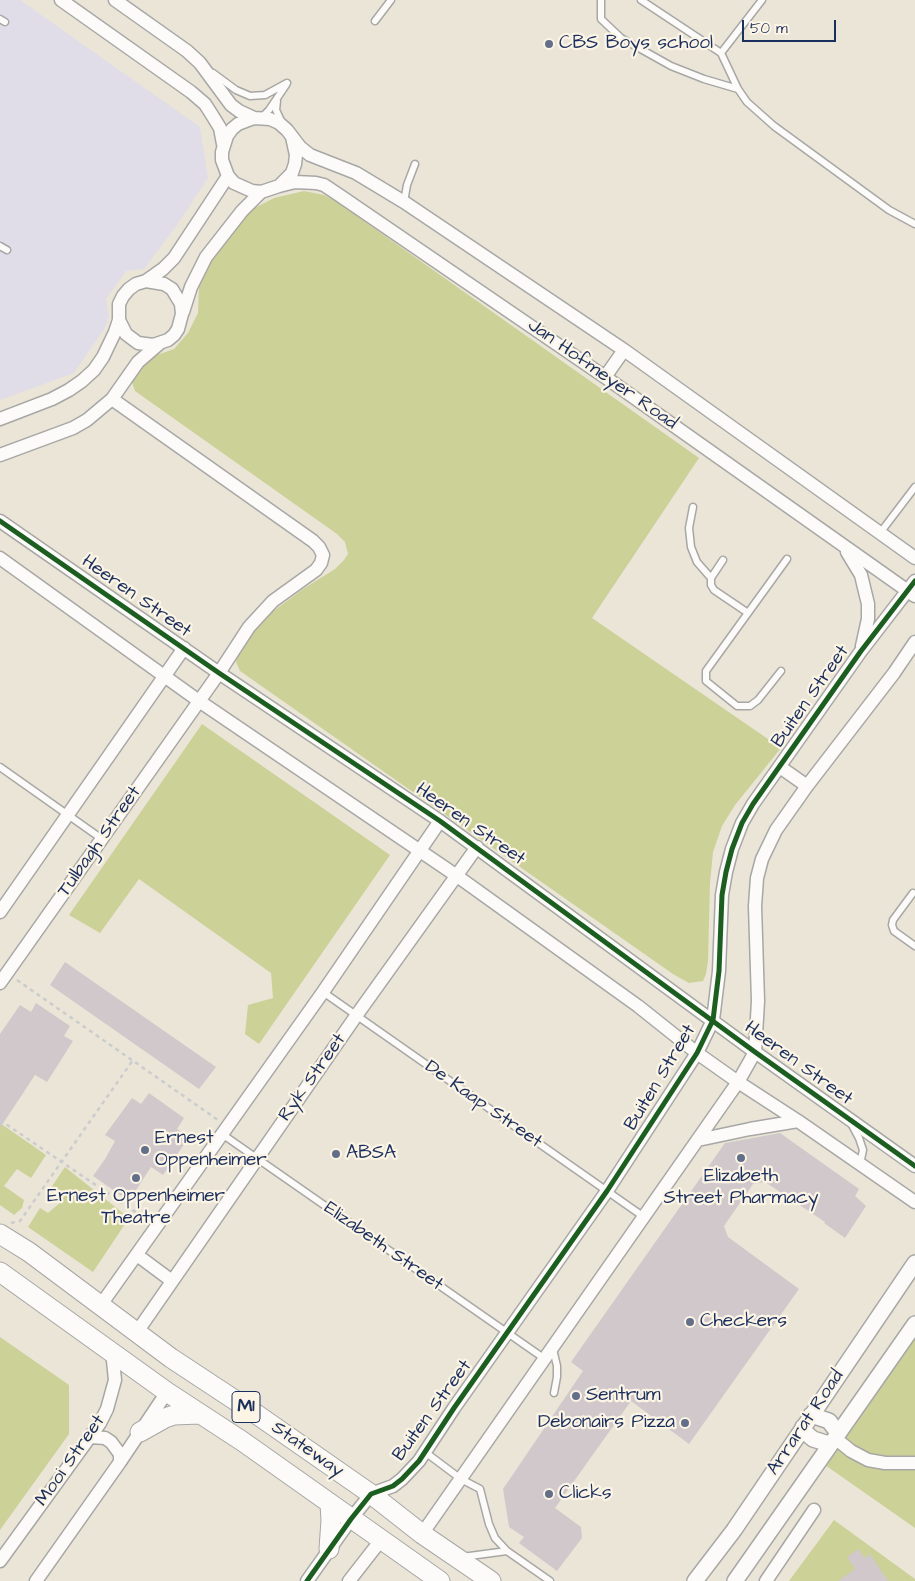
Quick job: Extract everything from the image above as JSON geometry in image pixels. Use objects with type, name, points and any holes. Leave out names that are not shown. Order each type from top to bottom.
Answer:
[{"type":"main road","name":"Stateway","points":[[3,1229],[28,1252],[170,1358],[259,1416],[371,1494],[422,1534],[491,1581]]},
{"type":"main road","points":[[5,1275],[28,1252]]},
{"type":"main road","name":"Stateway","points":[[5,1275],[166,1392],[242,1441],[440,1581]]},
{"type":"main road","points":[[166,1392],[174,1376],[175,1369],[170,1358]]},
{"type":"main road","points":[[140,1432],[174,1415],[200,1414]]},
{"type":"main road","points":[[242,1441],[259,1416]]},
{"type":"main road","points":[[329,1549],[330,1504]]},
{"type":"street","points":[[61,0],[191,92],[205,104],[220,128],[223,144],[222,160],[228,176],[234,183],[242,188],[261,192],[279,186],[292,173],[296,155],[289,133],[279,123],[270,119],[257,118],[246,120],[232,129],[223,144]]},
{"type":"street","points":[[115,0],[187,51],[200,63],[231,105],[239,111],[257,118]]},
{"type":"street","name":"Jan Hofmeyer Road","points":[[289,133],[300,147],[310,155],[356,173],[404,202],[624,350],[915,558]]},
{"type":"street","points":[[146,281],[163,269],[174,258],[228,176]]},
{"type":"street","name":"Jan Hofmeyer Road","points":[[279,186],[294,182],[324,185],[605,377],[769,491],[844,546],[913,589]]},
{"type":"street","points":[[2,456],[73,428],[87,420],[112,399],[138,362],[160,343],[174,335],[192,287],[206,257],[242,211],[261,192]]},
{"type":"street","points":[[0,419],[69,390],[94,370],[103,357],[119,320],[119,304],[123,296],[136,284],[156,281],[172,289],[181,304],[182,314]]},
{"type":"street","points":[[119,320],[126,334],[138,343],[145,345],[160,343]]},
{"type":"street","points":[[605,377],[624,350]]},
{"type":"street","name":"Tulbagh Street","points":[[2,980],[219,673],[236,646],[261,613],[273,601],[316,570],[321,563],[323,555],[313,541],[112,399]]},
{"type":"street","name":"Heeren Street","points":[[1,521],[219,673],[477,847],[755,1052],[915,1166]]},
{"type":"street","points":[[844,546],[861,575],[868,604],[868,619],[861,651]]},
{"type":"street","points":[[0,558],[199,701],[457,876],[638,1006],[697,1053],[738,1082],[915,1202]]},
{"type":"street","name":"Buiten Street","points":[[371,1494],[393,1486],[402,1479],[425,1452],[607,1191],[697,1053],[713,1020],[720,971],[722,895],[732,849],[742,823],[753,804],[861,651],[913,589]]},
{"type":"street","points":[[422,1534],[698,1140],[738,1082],[755,1052],[758,1001],[755,906],[757,878],[762,859],[776,830],[807,786],[894,673],[915,642]]},
{"type":"street","points":[[0,912],[184,648]]},
{"type":"street","points":[[894,673],[915,659]]},
{"type":"street","points":[[780,767],[807,786]]},
{"type":"street","points":[[100,1306],[322,992],[440,821]]},
{"type":"street","name":"Ryk Street","points":[[137,1332],[356,1016],[477,847]]},
{"type":"street","points":[[698,1140],[798,1121]]},
{"type":"street","points":[[136,1255],[172,1281]]},
{"type":"street","name":"Arrarat Road","points":[[695,1581],[734,1530],[915,1263]]},
{"type":"street","name":"Arrarat Road","points":[[734,1581],[915,1324]]},
{"type":"street","name":"Mooi Street","points":[[0,1561],[90,1437],[107,1410],[113,1392],[115,1368],[112,1351]]},
{"type":"street","points":[[36,1581],[120,1462],[166,1392]]},
{"type":"street","points":[[834,1438],[813,1439],[806,1433],[807,1421],[829,1421],[834,1438],[868,1460],[885,1463],[915,1463]]},
{"type":"street","points":[[90,1437],[105,1438],[111,1442],[120,1454],[120,1462]]},
{"type":"street","points":[[307,1581],[371,1494]]},
{"type":"street","points":[[766,1581],[814,1510]]},
{"type":"street","points":[[349,1581],[381,1540]]},
{"type":"lane","points":[[375,21],[391,0]]},
{"type":"lane","points":[[601,0],[601,19],[621,38],[671,66],[704,79],[738,89]]},
{"type":"lane","points":[[641,0],[721,52],[738,89],[747,102],[774,126],[889,210],[915,224]]},
{"type":"lane","points":[[721,52],[762,0]]},
{"type":"lane","points":[[200,63],[230,86],[250,96],[265,95],[287,83],[269,110],[257,118]]},
{"type":"lane","points":[[278,98],[276,110],[289,133]]},
{"type":"lane","points":[[404,202],[407,185],[416,164]]},
{"type":"lane","points":[[0,246],[7,250]]},
{"type":"lane","points":[[880,533],[915,487]]},
{"type":"lane","points":[[693,507],[689,528],[691,548],[697,562],[711,578]]},
{"type":"lane","points":[[781,671],[758,700],[750,706],[737,706],[706,681],[706,671],[787,559]]},
{"type":"lane","points":[[723,560],[711,578],[710,585],[714,590],[748,613]]},
{"type":"lane","points":[[0,767],[102,839]]},
{"type":"lane","points":[[912,893],[893,920],[892,925],[894,931],[915,946]]},
{"type":"lane","name":"De Kaap Street","points":[[322,992],[644,1217]]},
{"type":"lane","points":[[848,1118],[862,1144],[863,1156],[860,1165]]},
{"type":"lane","name":"Elizabeth Street","points":[[224,1130],[257,1158],[545,1359]]},
{"type":"lane","points":[[553,1348],[557,1366],[554,1393]]},
{"type":"lane","points":[[425,1452],[461,1479],[480,1489],[491,1531],[507,1551],[550,1581]]},
{"type":"lane","points":[[456,1558],[507,1551]]},
{"type":"path","points":[[2,980],[133,1060],[224,1130]]},
{"type":"path","points":[[3,1229],[20,1221],[133,1060]]},
{"type":"path","points":[[0,1120],[137,1214]]},
{"type":"shaded area","points":[[0,0],[20,0],[200,127],[208,178],[177,225],[144,269],[126,271],[106,299],[109,316],[105,328],[74,373],[0,400]]},
{"type":"green space","points":[[304,191],[324,195],[337,202],[699,458],[592,618],[781,748],[735,805],[722,826],[713,852],[710,883],[708,961],[703,981],[689,983],[673,974],[240,671],[236,662],[238,651],[264,618],[303,589],[335,569],[348,554],[345,542],[337,534],[135,391],[132,382],[143,367],[157,355],[174,349],[188,333],[198,313],[199,287],[207,267],[249,211],[274,198]]},
{"type":"green space","points":[[202,724],[390,855],[259,1044],[245,1034],[248,1005],[273,998],[271,973],[139,879],[100,933],[69,915]]},
{"type":"green space","points":[[0,1123],[46,1155],[31,1178],[17,1169],[4,1186],[24,1200],[22,1208],[14,1215],[0,1205]]},
{"type":"green space","points":[[65,1167],[129,1218],[93,1272],[28,1227],[40,1208],[48,1213],[61,1202],[48,1192]]},
{"type":"green space","points":[[915,1336],[915,1528],[825,1465]]},
{"type":"green space","points":[[0,1337],[69,1385],[69,1434],[0,1530]]},
{"type":"green space","points":[[834,1520],[915,1579],[915,1581],[789,1581]]},
{"type":"building","points":[[65,962],[216,1067],[199,1089],[50,985]]},
{"type":"building","points":[[36,1003],[70,1026],[64,1036],[73,1041],[47,1082],[35,1075],[0,1128],[0,1034],[20,1005],[31,1012]]},
{"type":"building","name":"Ernest Oppenheimer","points":[[149,1093],[184,1118],[177,1129],[189,1137],[163,1175],[151,1167],[129,1201],[93,1176],[115,1141],[105,1135],[132,1098],[141,1104]]},
{"type":"building","points":[[780,1133],[859,1189],[855,1196],[866,1206],[845,1238],[825,1222],[765,1182],[753,1184],[724,1226],[728,1237],[799,1289],[689,1444],[631,1401],[555,1508],[581,1527],[582,1538],[557,1571],[519,1543],[524,1537],[509,1527],[503,1489],[583,1371],[571,1362],[725,1143]]},
{"type":"building","points":[[859,1549],[864,1558],[870,1554],[888,1581],[838,1581],[855,1569],[847,1557]]},
{"type":"cycle path","points":[[0,521],[219,673],[440,821],[755,1052],[915,1166]]},
{"type":"cycle path","points":[[307,1581],[371,1494],[393,1486],[419,1461],[454,1408],[607,1191],[697,1053],[713,1020],[719,971],[722,895],[732,849],[742,823],[753,804],[861,651],[915,581]]},
{"type":"place","name":"CBS Boys school","points":[[549,44]]},
{"type":"place","name":"Ernest Oppenheimer","points":[[145,1150]]},
{"type":"place","name":"ABSA","points":[[336,1154]]},
{"type":"place","name":"Elizabeth Street Pharmacy","points":[[741,1158]]},
{"type":"place","name":"Ernest Oppenheimer Theatre","points":[[136,1178]]},
{"type":"place","name":"Checkers","points":[[690,1322]]},
{"type":"place","name":"Sentrum","points":[[576,1396]]},
{"type":"place","name":"Debonairs Pizza","points":[[685,1423]]},
{"type":"place","name":"Clicks","points":[[549,1494]]}]
